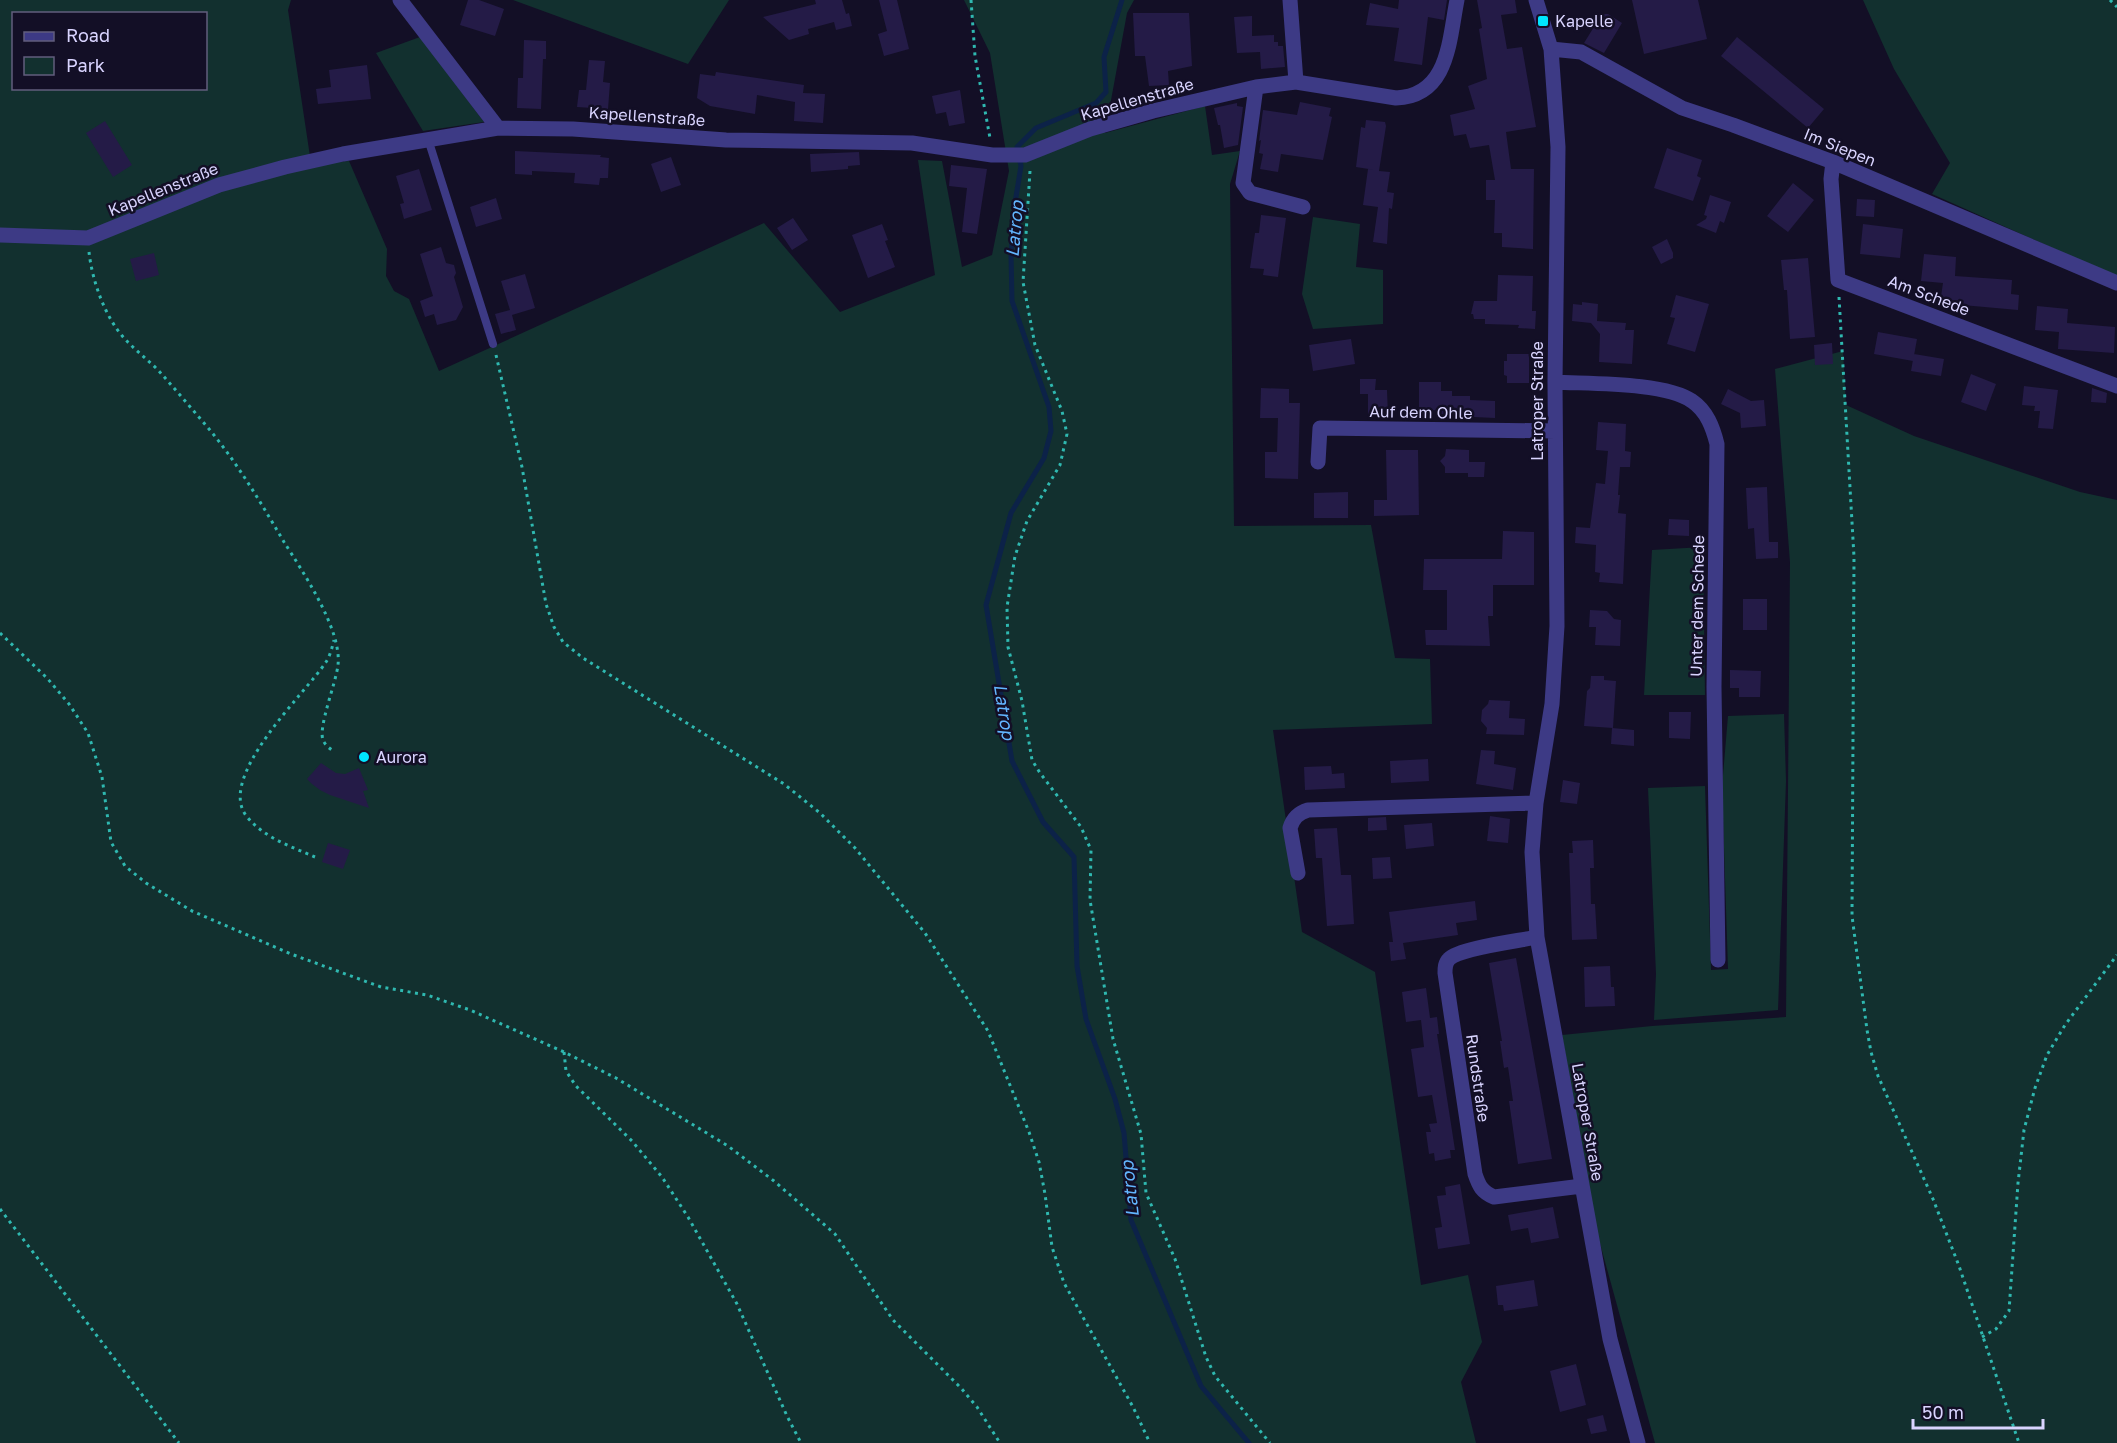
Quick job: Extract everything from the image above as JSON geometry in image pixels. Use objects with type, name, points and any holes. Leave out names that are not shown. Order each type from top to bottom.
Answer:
[{"type":"street","points":[[400,0],[498,128]]},
{"type":"street","points":[[1290,0],[1296,82]]},
{"type":"street","name":"Kapellenstraße","points":[[0,235],[88,238],[219,185],[315,160],[498,128],[573,129],[726,140],[912,143],[997,155],[1028,155],[1090,129],[1153,111],[1256,87],[1296,82],[1396,98],[1408,97],[1420,93],[1431,84],[1442,66],[1457,0]]},
{"type":"street","name":"Latroper Straße","points":[[1536,0],[1551,49],[1558,147],[1555,382],[1557,626],[1552,704],[1536,803],[1532,852],[1537,937],[1610,1339],[1638,1443]]},
{"type":"street","name":"Im Siepen","points":[[1551,49],[1581,52],[1682,108],[1833,162],[2117,283]]},
{"type":"street","points":[[1256,87],[1244,186],[1251,193],[1303,207]]},
{"type":"street","points":[[1833,162],[1831,179],[1838,280]]},
{"type":"street","name":"Am Schede","points":[[1838,280],[2117,386]]},
{"type":"street","name":"Unter dem Schede","points":[[1555,382],[1664,390],[1692,401],[1706,415],[1713,427],[1717,444],[1714,687],[1718,960]]},
{"type":"street","name":"Auf dem Ohle","points":[[1318,462],[1320,428],[1555,431]]},
{"type":"street","points":[[1298,873],[1290,828],[1292,821],[1301,812],[1397,806],[1536,803]]},
{"type":"street","name":"Rundstraße","points":[[1537,937],[1467,951],[1449,959],[1446,965],[1445,973],[1474,1174],[1479,1187],[1486,1194],[1494,1197],[1582,1186]]},
{"type":"lane","points":[[428,139],[493,344]]},
{"type":"path","points":[[971,0],[975,56],[997,155]]},
{"type":"path","points":[[2110,0],[2117,7]]},
{"type":"path","points":[[1028,155],[1023,282],[1035,345],[1062,411],[1067,434],[1060,465],[1027,521],[1015,556],[1007,607],[1008,646],[1022,701],[1032,760],[1081,827],[1091,850],[1090,900],[1113,1039],[1141,1134],[1146,1193],[1175,1259],[1206,1357],[1215,1376],[1270,1443]]},
{"type":"path","points":[[88,238],[94,281],[117,328],[124,338],[158,370],[241,470],[312,588],[335,639],[339,664],[322,729],[323,739],[332,750]]},
{"type":"path","points":[[1838,280],[1854,557],[1852,916],[1871,1052],[1878,1076],[1933,1198],[1959,1266],[2019,1443]]},
{"type":"path","points":[[493,344],[522,467],[546,604],[554,627],[563,642],[583,658],[745,758],[820,813],[855,848],[925,933],[988,1031],[1039,1162],[1056,1263],[1064,1283],[1133,1407],[1150,1443]]},
{"type":"path","points":[[0,633],[47,678],[69,704],[88,733],[102,777],[111,842],[125,866],[146,883],[192,911],[291,954],[381,987],[427,995],[470,1010],[564,1052],[616,1078],[729,1146],[823,1222],[845,1246],[893,1320],[961,1388],[977,1407],[1000,1443]]},
{"type":"path","points":[[315,857],[276,840],[259,828],[244,812],[241,799],[246,774],[258,750],[287,709],[328,660],[335,639]]},
{"type":"path","points":[[1982,1337],[1996,1329],[2009,1311],[2024,1131],[2035,1088],[2047,1055],[2065,1025],[2117,955]]},
{"type":"path","points":[[564,1052],[566,1071],[576,1086],[632,1141],[662,1177],[688,1217],[737,1304],[801,1443]]},
{"type":"path","points":[[0,1209],[178,1443]]},
{"type":"green space","points":[[0,0],[291,0],[288,10],[311,163],[349,161],[387,249],[386,276],[394,291],[409,299],[439,371],[764,223],[840,312],[935,275],[918,160],[942,161],[962,267],[992,255],[1009,171],[990,53],[964,0],[1134,0],[1127,13],[1105,133],[1205,106],[1212,155],[1240,151],[1230,184],[1234,526],[1371,525],[1395,658],[1430,659],[1432,724],[1273,730],[1302,932],[1375,972],[1421,1285],[1468,1275],[1482,1342],[1461,1382],[1476,1443],[0,1443]]},
{"type":"green space","points":[[513,0],[729,0],[688,64]]},
{"type":"green space","points":[[1863,0],[2117,0],[2117,277],[1932,194],[1950,163],[1894,69]]},
{"type":"green space","points":[[420,37],[484,122],[423,131],[376,53]]},
{"type":"green space","points":[[1313,217],[1360,224],[1356,267],[1383,270],[1383,324],[1313,329],[1302,294]]},
{"type":"green space","points":[[1843,351],[1846,405],[1914,436],[2080,492],[2117,500],[2117,1443],[1655,1443],[1596,1229],[1562,1035],[1786,1017],[1790,562],[1775,369]]},
{"type":"green space","points":[[1703,547],[1705,695],[1644,695],[1652,550]]},
{"type":"green space","points":[[1784,714],[1786,781],[1778,1010],[1654,1020],[1656,974],[1648,788],[1705,786],[1711,970],[1728,969],[1722,787],[1728,716]]},
{"type":"building","points":[[468,0],[479,0],[504,9],[495,36],[460,25]]},
{"type":"building","points":[[815,0],[842,0],[846,14],[849,13],[852,26],[836,30],[834,22],[808,29],[809,34],[789,40],[763,17],[816,4]]},
{"type":"building","points":[[879,0],[897,0],[909,49],[884,56],[878,34],[887,31]]},
{"type":"building","points":[[1399,0],[1447,0],[1444,20],[1428,17],[1422,65],[1394,61],[1399,28],[1366,25],[1370,3],[1398,9]]},
{"type":"building","points":[[1477,0],[1515,0],[1517,13],[1501,15],[1507,49],[1522,47],[1536,127],[1506,132],[1511,169],[1534,169],[1533,249],[1502,247],[1502,233],[1494,233],[1495,200],[1486,200],[1486,180],[1495,180],[1489,145],[1470,148],[1466,134],[1454,136],[1450,115],[1475,109],[1468,86],[1487,79]]},
{"type":"building","points":[[1632,0],[1698,0],[1707,39],[1644,54]]},
{"type":"building","points":[[1133,13],[1189,13],[1192,66],[1168,71],[1169,85],[1149,86],[1145,56],[1135,56]]},
{"type":"building","points":[[1602,14],[1608,14],[1622,23],[1604,53],[1584,43]]},
{"type":"building","points":[[1252,16],[1252,36],[1274,35],[1274,42],[1278,42],[1278,46],[1283,46],[1285,67],[1261,69],[1260,52],[1237,53],[1234,17]]},
{"type":"building","points":[[1737,37],[1824,109],[1808,128],[1721,56]]},
{"type":"building","points":[[524,40],[546,41],[541,109],[517,108],[518,78],[523,78]]},
{"type":"building","points":[[589,60],[605,61],[603,82],[610,83],[608,109],[577,107],[579,90],[586,90]]},
{"type":"building","points":[[367,65],[371,99],[318,104],[316,89],[331,87],[329,70]]},
{"type":"building","points":[[716,72],[804,85],[803,93],[825,94],[823,123],[794,121],[795,102],[757,95],[755,114],[710,106],[697,98],[700,74],[715,76]]},
{"type":"building","points":[[960,90],[965,123],[949,126],[946,112],[936,114],[932,96]]},
{"type":"building","points":[[1300,102],[1331,108],[1329,116],[1332,117],[1323,160],[1281,154],[1278,172],[1260,169],[1263,154],[1259,153],[1261,140],[1259,141],[1263,110],[1297,115]]},
{"type":"building","points":[[1237,103],[1237,106],[1243,107],[1238,145],[1224,148],[1214,108]]},
{"type":"building","points":[[1366,120],[1385,122],[1386,126],[1379,171],[1390,172],[1387,192],[1394,193],[1392,209],[1389,208],[1387,244],[1373,242],[1378,207],[1363,205],[1368,169],[1375,170],[1356,167],[1361,127],[1365,128]]},
{"type":"building","points":[[105,121],[132,165],[113,177],[86,133]]},
{"type":"building","points":[[1667,148],[1702,160],[1697,176],[1701,178],[1693,201],[1654,188]]},
{"type":"building","points":[[515,151],[601,155],[600,157],[609,158],[608,178],[600,178],[599,185],[574,183],[575,173],[532,171],[532,175],[515,174]]},
{"type":"building","points":[[859,152],[860,165],[848,166],[848,169],[811,172],[810,154]]},
{"type":"building","points":[[671,157],[681,185],[661,192],[651,164]]},
{"type":"building","points":[[951,165],[987,169],[977,234],[962,232],[967,188],[949,186]]},
{"type":"building","points":[[419,169],[432,210],[404,219],[400,204],[404,203],[396,176]]},
{"type":"building","points":[[1793,183],[1814,200],[1788,232],[1767,216]]},
{"type":"building","points":[[1710,195],[1731,202],[1724,223],[1720,221],[1716,233],[1696,225],[1706,219],[1707,216],[1704,215]]},
{"type":"building","points":[[496,198],[502,219],[476,227],[470,207]]},
{"type":"building","points":[[1857,199],[1875,200],[1874,217],[1856,216]]},
{"type":"building","points":[[1261,215],[1286,218],[1278,277],[1263,275],[1264,269],[1250,268],[1255,233],[1259,233]]},
{"type":"building","points":[[793,218],[808,240],[792,250],[777,228]]},
{"type":"building","points":[[882,224],[888,240],[885,241],[895,267],[868,278],[852,235]]},
{"type":"building","points":[[1863,224],[1903,229],[1900,258],[1860,254]]},
{"type":"building","points":[[1667,239],[1673,258],[1661,264],[1652,247]]},
{"type":"building","points":[[441,247],[446,263],[454,265],[456,273],[454,277],[463,307],[456,320],[437,325],[434,314],[425,317],[420,301],[433,296],[420,254]]},
{"type":"building","points":[[154,253],[159,275],[136,281],[130,259]]},
{"type":"building","points":[[1924,254],[1956,257],[1955,276],[2012,280],[2011,294],[2019,295],[2018,310],[1940,303],[1943,283],[1921,281]]},
{"type":"building","points":[[1808,258],[1815,337],[1790,339],[1787,290],[1784,290],[1781,260]]},
{"type":"building","points":[[525,274],[535,308],[512,315],[516,330],[501,334],[495,314],[510,310],[501,281]]},
{"type":"building","points":[[1498,275],[1533,276],[1532,311],[1536,311],[1535,329],[1518,328],[1519,325],[1485,324],[1485,319],[1474,319],[1471,314],[1474,301],[1497,301]]},
{"type":"building","points":[[1676,295],[1709,304],[1695,352],[1667,344],[1675,318],[1670,317]]},
{"type":"building","points":[[1582,302],[1598,304],[1597,321],[1626,323],[1625,330],[1634,330],[1632,364],[1599,362],[1600,334],[1591,323],[1572,321],[1573,304],[1582,305]]},
{"type":"building","points":[[2037,306],[2068,309],[2067,323],[2115,327],[2114,353],[2058,349],[2059,332],[2035,330]]},
{"type":"building","points":[[1878,332],[1917,339],[1913,361],[1874,354]]},
{"type":"building","points":[[1351,339],[1355,364],[1313,371],[1309,345]]},
{"type":"building","points":[[1832,343],[1833,364],[1815,365],[1814,345]]},
{"type":"building","points":[[1507,354],[1529,354],[1529,383],[1507,383],[1507,376],[1504,375],[1504,361],[1507,361]]},
{"type":"building","points":[[1914,354],[1944,359],[1941,376],[1911,371]]},
{"type":"building","points":[[1971,374],[1996,384],[1986,411],[1961,402]]},
{"type":"building","points":[[1360,379],[1376,379],[1375,390],[1387,390],[1388,416],[1368,416],[1368,394],[1360,394]]},
{"type":"building","points":[[1419,382],[1441,382],[1441,391],[1452,391],[1452,396],[1470,396],[1470,400],[1495,401],[1495,418],[1474,417],[1474,414],[1439,414],[1439,410],[1419,411]]},
{"type":"building","points":[[2024,386],[2058,390],[2053,429],[2038,428],[2040,411],[2034,411],[2035,406],[2022,405]]},
{"type":"building","points":[[1261,388],[1289,389],[1289,403],[1300,403],[1298,479],[1265,478],[1265,452],[1277,452],[1278,418],[1260,418]]},
{"type":"building","points":[[2092,388],[2107,393],[2106,403],[2091,402]]},
{"type":"building","points":[[1728,389],[1751,401],[1764,400],[1766,426],[1741,428],[1740,413],[1721,404]]},
{"type":"building","points":[[1598,422],[1626,424],[1625,451],[1631,452],[1630,467],[1620,467],[1618,495],[1620,495],[1618,513],[1626,514],[1623,584],[1599,582],[1600,573],[1595,572],[1596,545],[1575,543],[1576,527],[1590,528],[1596,483],[1605,484],[1608,451],[1596,450]]},
{"type":"building","points":[[1446,449],[1469,450],[1469,462],[1485,462],[1484,477],[1468,477],[1468,473],[1445,473],[1445,467],[1440,461],[1445,456]]},
{"type":"building","points":[[1386,450],[1418,450],[1419,515],[1374,516],[1374,500],[1387,500]]},
{"type":"building","points":[[1767,487],[1769,542],[1778,542],[1778,558],[1756,559],[1754,528],[1748,529],[1746,488]]},
{"type":"building","points":[[1348,492],[1348,518],[1314,518],[1314,493]]},
{"type":"building","points":[[1669,519],[1689,520],[1689,536],[1668,535]]},
{"type":"building","points":[[1503,531],[1534,532],[1534,585],[1493,585],[1493,616],[1488,616],[1490,646],[1426,645],[1425,630],[1447,630],[1447,590],[1423,590],[1424,559],[1502,559]]},
{"type":"building","points":[[1743,599],[1767,599],[1767,630],[1743,630]]},
{"type":"building","points":[[1590,610],[1607,611],[1614,619],[1621,620],[1620,646],[1595,645],[1596,627],[1589,627]]},
{"type":"building","points":[[1730,670],[1761,671],[1760,697],[1739,697],[1739,688],[1730,688]]},
{"type":"building","points":[[1591,676],[1604,676],[1604,680],[1616,681],[1613,728],[1584,726],[1587,691],[1590,688]]},
{"type":"building","points":[[1489,700],[1510,701],[1509,718],[1525,719],[1524,735],[1486,734],[1487,728],[1481,721],[1482,710]]},
{"type":"building","points":[[1669,712],[1691,712],[1690,739],[1669,738]]},
{"type":"building","points":[[1612,728],[1634,730],[1634,746],[1611,744]]},
{"type":"building","points":[[1481,750],[1495,751],[1494,764],[1516,768],[1513,790],[1476,784]]},
{"type":"building","points":[[1428,759],[1429,781],[1391,783],[1390,761]]},
{"type":"building","points":[[321,763],[336,773],[345,774],[359,768],[368,790],[363,791],[369,808],[330,795],[312,784],[307,779]]},
{"type":"building","points":[[1331,766],[1332,774],[1344,773],[1345,788],[1305,790],[1304,767]]},
{"type":"building","points":[[1563,780],[1580,783],[1577,804],[1560,802]]},
{"type":"building","points":[[1490,816],[1510,819],[1508,843],[1487,841]]},
{"type":"building","points":[[1386,817],[1387,830],[1368,831],[1368,818]]},
{"type":"building","points":[[1432,823],[1434,846],[1406,849],[1404,825]]},
{"type":"building","points":[[1337,828],[1341,875],[1351,875],[1354,924],[1327,926],[1322,858],[1316,858],[1314,829]]},
{"type":"building","points":[[1593,840],[1594,868],[1590,868],[1591,904],[1595,904],[1597,939],[1572,940],[1569,853],[1573,853],[1572,841]]},
{"type":"building","points":[[328,843],[350,850],[343,869],[322,862]]},
{"type":"building","points":[[1390,857],[1392,878],[1373,879],[1372,858]]},
{"type":"building","points":[[1475,901],[1477,920],[1456,923],[1458,935],[1403,943],[1406,959],[1391,961],[1389,942],[1393,942],[1389,912]]},
{"type":"building","points":[[1516,958],[1552,1159],[1518,1164],[1509,1101],[1513,1101],[1508,1067],[1504,1068],[1500,1041],[1502,1041],[1489,963]]},
{"type":"building","points":[[1610,966],[1615,1006],[1585,1007],[1584,967]]},
{"type":"building","points":[[1426,988],[1430,1018],[1437,1017],[1439,1034],[1437,1034],[1455,1150],[1450,1150],[1451,1158],[1435,1161],[1434,1153],[1429,1154],[1426,1132],[1431,1132],[1429,1124],[1437,1123],[1432,1095],[1418,1097],[1411,1049],[1424,1047],[1421,1020],[1406,1022],[1402,992]]},
{"type":"building","points":[[1460,1184],[1470,1244],[1438,1249],[1435,1228],[1442,1227],[1437,1196],[1446,1195],[1445,1187]]},
{"type":"building","points":[[1553,1207],[1559,1238],[1531,1243],[1528,1228],[1511,1231],[1508,1215]]},
{"type":"building","points":[[1534,1280],[1538,1306],[1504,1311],[1503,1305],[1498,1305],[1496,1286]]},
{"type":"building","points":[[1576,1364],[1586,1405],[1560,1412],[1550,1371]]},
{"type":"building","points":[[1603,1415],[1607,1431],[1591,1434],[1587,1419]]},
{"type":"waterway","name":"Latrop","points":[[1122,0],[1104,57],[1106,92],[1096,103],[1036,128],[1017,147],[1021,166],[1011,254],[1012,301],[1049,407],[1051,431],[1044,458],[1011,513],[986,605],[1012,761],[1043,822],[1074,857],[1077,966],[1086,1019],[1115,1099],[1124,1133],[1131,1220],[1201,1386],[1249,1443]]},
{"type":"place","name":"Kapelle","points":[[1543,21]]},
{"type":"place","name":"Aurora","points":[[364,757]]}]
